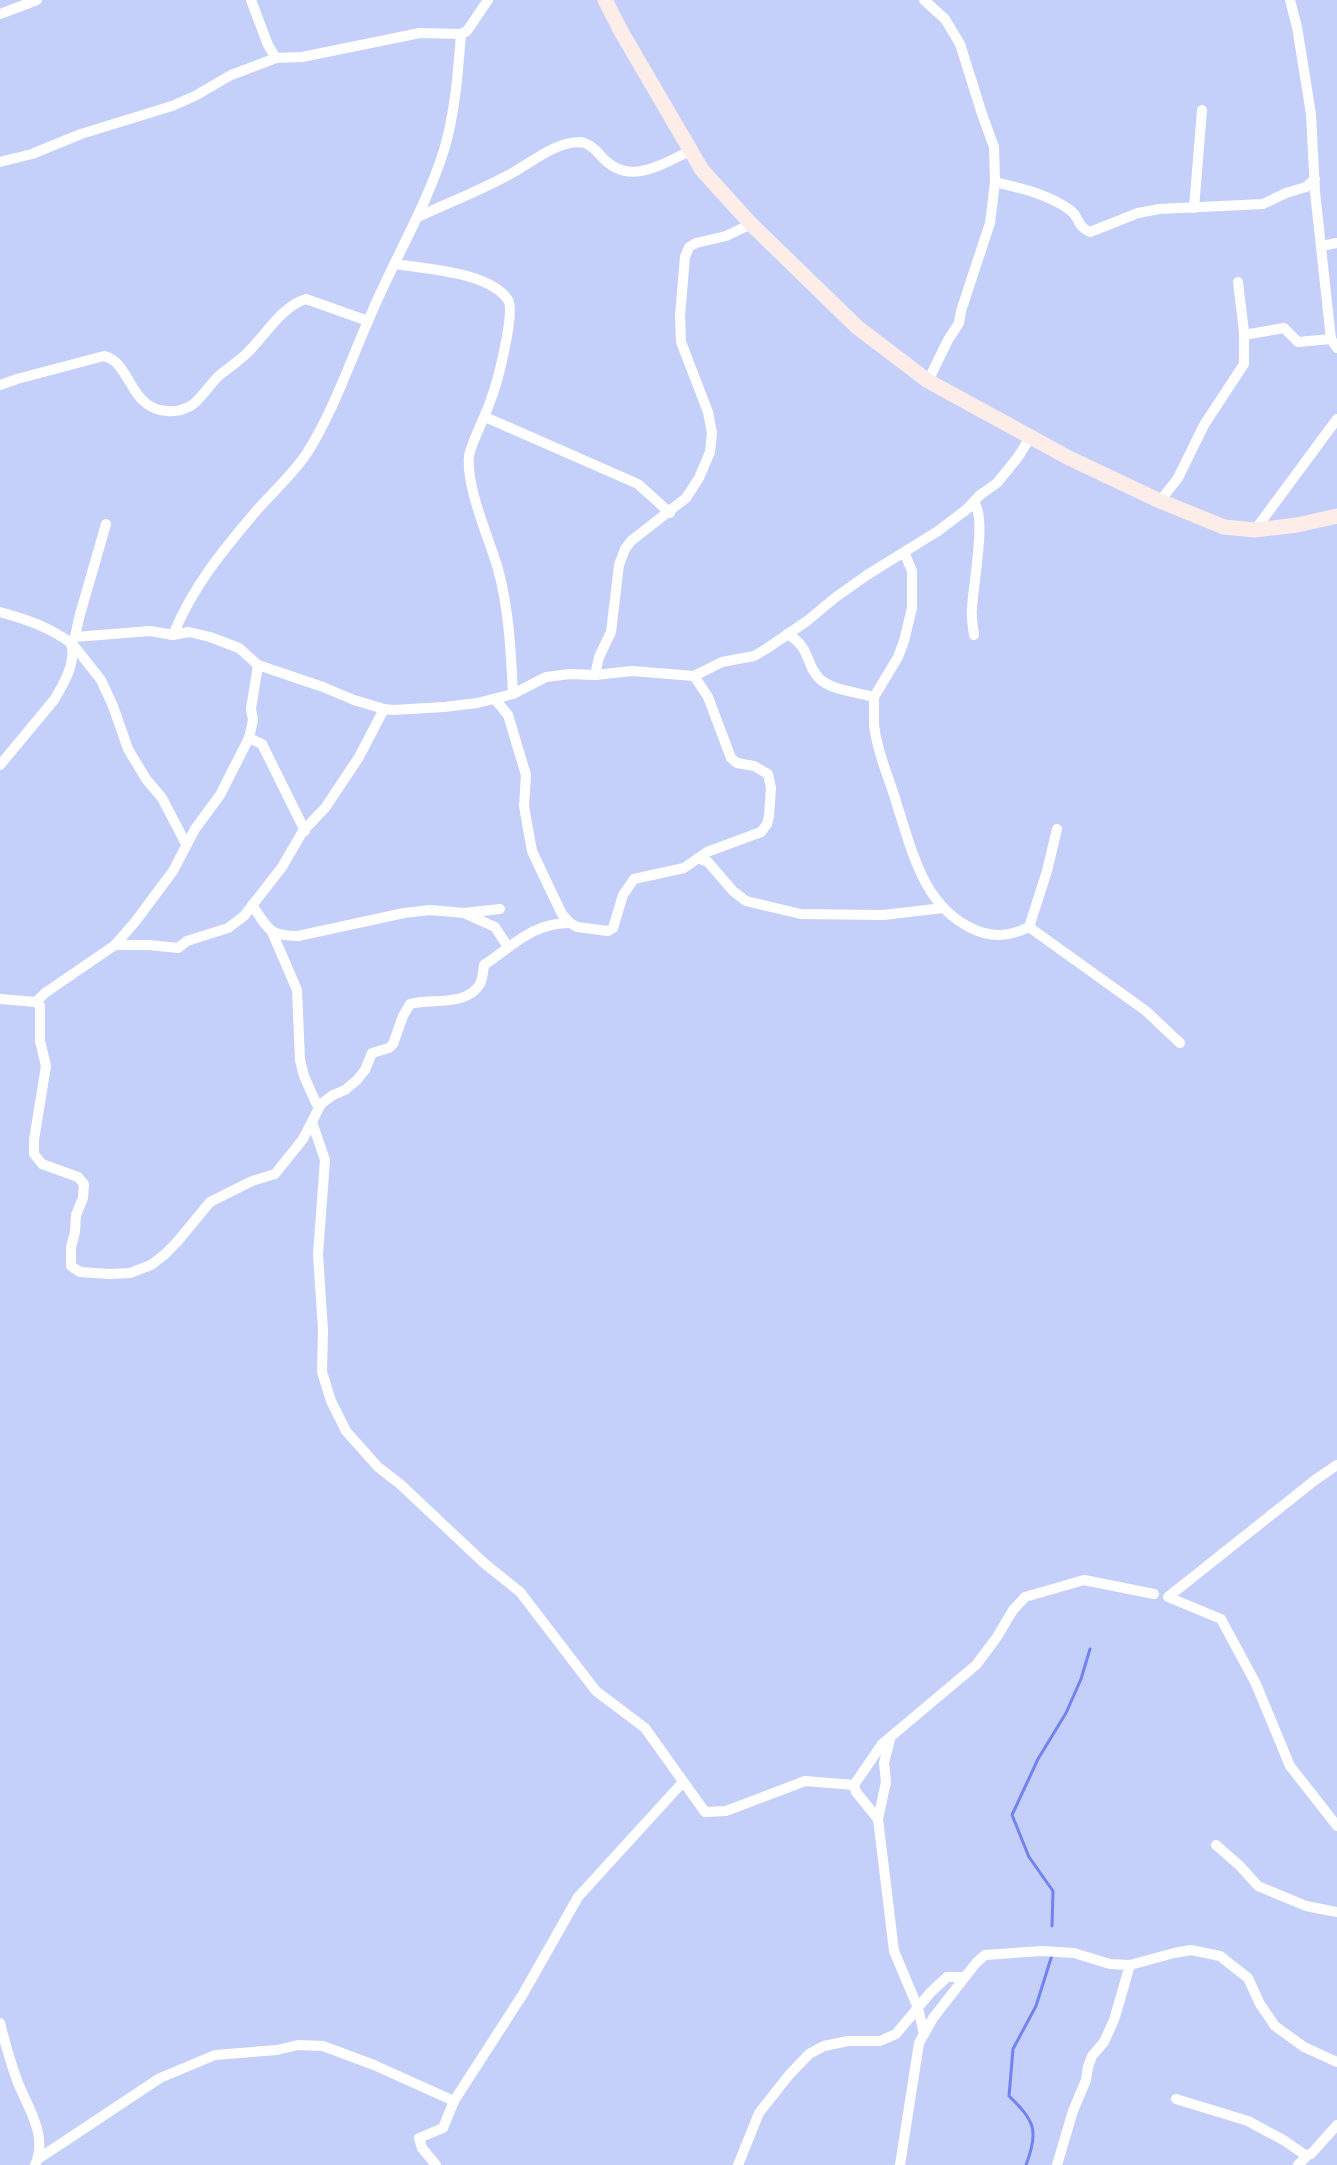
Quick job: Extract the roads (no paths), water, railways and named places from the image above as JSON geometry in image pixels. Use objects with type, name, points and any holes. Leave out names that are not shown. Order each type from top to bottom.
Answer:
[{"type":"main road","points":[[605,0],[690,152],[702,170],[751,224],[857,327],[928,381],[1069,458],[1160,502],[1224,527],[1255,530],[1337,516]]},
{"type":"street","points":[[0,14],[37,0]]},
{"type":"street","points":[[252,0],[268,45],[276,58]]},
{"type":"street","points":[[0,162],[32,154],[81,134],[172,106],[195,96],[231,75],[276,58],[302,57],[420,33],[460,34],[467,31],[488,0]]},
{"type":"street","points":[[924,0],[945,19],[960,44],[994,147],[995,182],[990,223],[959,317],[960,323],[948,340],[928,381]]},
{"type":"street","points":[[1244,335],[1284,328],[1298,342],[1334,344],[1314,179],[1311,114],[1297,27],[1290,0]]},
{"type":"street","points":[[173,635],[184,607],[199,581],[306,454],[326,416],[368,321],[418,216],[444,149],[451,122],[460,57],[460,34]]},
{"type":"street","points":[[1194,208],[1202,110]]},
{"type":"street","points":[[418,216],[514,172],[541,154],[559,146],[581,142],[594,149],[608,164],[619,170],[643,172],[690,152]]},
{"type":"street","points":[[995,182],[1053,200],[1070,210],[1083,229],[1090,232],[1138,213],[1159,209],[1262,204],[1286,192],[1306,187],[1314,179]]},
{"type":"street","points":[[595,675],[598,657],[611,632],[619,565],[625,549],[631,541],[670,513],[686,498],[699,478],[710,452],[712,433],[708,412],[681,342],[680,316],[686,257],[689,247],[696,243],[726,236],[751,224]]},
{"type":"street","points":[[1322,246],[1337,243]]},
{"type":"street","points":[[395,264],[463,275],[488,284],[508,299],[511,305],[510,322],[492,398],[469,454],[470,469],[481,517],[498,571],[511,650],[513,694]]},
{"type":"street","points":[[1160,502],[1178,478],[1204,425],[1244,364],[1244,335],[1241,295],[1238,282]]},
{"type":"street","points":[[0,385],[104,356],[116,362],[133,390],[146,404],[160,410],[179,411],[192,405],[218,377],[245,355],[278,319],[298,302],[306,299],[368,321]]},
{"type":"street","points":[[485,416],[638,484],[670,513]]},
{"type":"street","points":[[1255,530],[1337,420]]},
{"type":"street","points":[[967,509],[980,495],[997,483],[1018,458],[1031,436]]},
{"type":"street","points":[[0,612],[54,631],[73,642],[150,631],[173,635],[189,632],[239,648],[258,665],[384,709],[444,707],[495,699],[513,694],[546,678],[570,674],[595,675],[632,671],[694,676],[722,662],[754,656],[851,586],[938,532],[975,504],[979,510],[980,525],[972,610],[974,635]]},
{"type":"street","points":[[0,765],[54,700],[70,668],[78,618],[106,524]]},
{"type":"street","points":[[904,552],[912,571],[912,608],[898,657],[874,697],[877,741],[908,840],[932,896],[956,920],[994,936],[1010,935],[1029,927],[1047,871],[1057,829]]},
{"type":"street","points":[[787,634],[798,640],[816,674],[822,681],[832,686],[874,697]]},
{"type":"street","points":[[73,642],[75,648],[101,680],[114,706],[128,749],[146,779],[162,798],[186,844]]},
{"type":"street","points":[[36,1002],[45,993],[115,945],[135,922],[172,871],[186,844],[220,794],[249,738],[253,720],[251,709],[258,665]]},
{"type":"street","points":[[495,699],[508,715],[526,775],[524,806],[532,851],[562,914],[570,923],[577,927],[608,931],[613,928],[623,895],[634,879],[692,865],[707,852],[761,832],[767,824],[771,788],[768,774],[754,766],[737,763],[731,758],[708,697],[694,676]]},
{"type":"street","points":[[115,945],[149,945],[178,948],[187,941],[228,928],[244,916],[282,867],[305,831],[325,808],[359,757],[384,709]]},
{"type":"street","points":[[249,738],[262,744],[305,831]]},
{"type":"street","points":[[698,858],[708,862],[733,892],[746,901],[801,914],[883,915],[943,908]]},
{"type":"street","points":[[252,904],[272,932],[296,985],[300,1060],[304,1076],[316,1102],[321,1104]]},
{"type":"street","points":[[272,932],[281,936],[298,936],[404,913],[430,910],[464,913],[500,909]]},
{"type":"street","points":[[464,913],[495,926],[508,947]]},
{"type":"street","points":[[0,1000],[36,1002],[40,1006],[40,1041],[46,1066],[35,1135],[34,1154],[42,1164],[78,1177],[84,1184],[84,1198],[76,1215],[75,1232],[70,1253],[71,1266],[74,1269],[86,1272],[130,1273],[151,1265],[164,1255],[210,1202],[252,1181],[275,1174],[303,1139],[321,1104],[333,1095],[346,1090],[357,1080],[365,1070],[372,1053],[389,1048],[393,1044],[403,1016],[410,1004],[450,1000],[464,996],[476,989],[481,982],[484,964],[508,947],[527,934],[552,923],[570,923]]},
{"type":"street","points":[[1029,927],[1146,1011],[1180,1043]]},
{"type":"street","points":[[312,1122],[325,1160],[318,1254],[323,1330],[322,1372],[331,1401],[346,1431],[378,1467],[400,1484],[484,1563],[520,1592],[596,1691],[645,1728],[705,1812],[726,1811],[805,1781],[854,1785]]},
{"type":"street","points":[[1337,1465],[1315,1480],[1168,1597],[1221,1619],[1256,1684],[1290,1766],[1337,1826]]},
{"type":"street","points":[[854,1785],[882,1744],[976,1666],[997,1637],[1013,1610],[1024,1597],[1084,1580],[1154,1594]]},
{"type":"street","points":[[890,1739],[884,1763],[886,1782],[878,1819],[894,1951],[918,2008],[924,2034]]},
{"type":"street","points":[[436,2165],[422,2148],[419,2138],[443,2128],[454,2101],[523,1994],[578,1897],[684,1782]]},
{"type":"street","points":[[854,1785],[856,1792],[878,1819]]},
{"type":"street","points":[[1216,1845],[1240,1866],[1258,1886],[1306,1906],[1337,1912]]},
{"type":"street","points":[[900,2165],[912,2078],[919,2043],[933,2018],[964,1977],[985,1955],[1042,1951],[1074,1953],[1110,1964],[1130,1965],[1191,1950],[1220,1956],[1248,1978],[1260,2004],[1275,2026],[1304,2047],[1337,2062]]},
{"type":"street","points":[[1057,2165],[1072,2111],[1086,2080],[1092,2056],[1104,2042],[1114,2020],[1130,1965]]},
{"type":"street","points":[[738,2165],[759,2113],[789,2075],[809,2054],[824,2046],[848,2041],[880,2041],[896,2034],[930,1993],[947,1977],[964,1977]]},
{"type":"street","points":[[0,2023],[10,2060],[38,2132],[40,2141],[36,2162]]},
{"type":"street","points":[[36,2162],[160,2078],[214,2055],[277,2050],[298,2045],[324,2046],[374,2065],[454,2101]]},
{"type":"street","points":[[1176,2099],[1248,2121],[1308,2155]]},
{"type":"street","points":[[1298,2165],[1337,2125]]},
{"type":"waterway","points":[[1052,1926],[1053,1891],[1029,1857],[1012,1815],[1038,1759],[1066,1713],[1081,1679],[1090,1649]]},
{"type":"waterway","points":[[1026,2165],[1033,2135],[1029,2120],[1009,2096],[1013,2049],[1036,2006],[1052,1955]]}]
